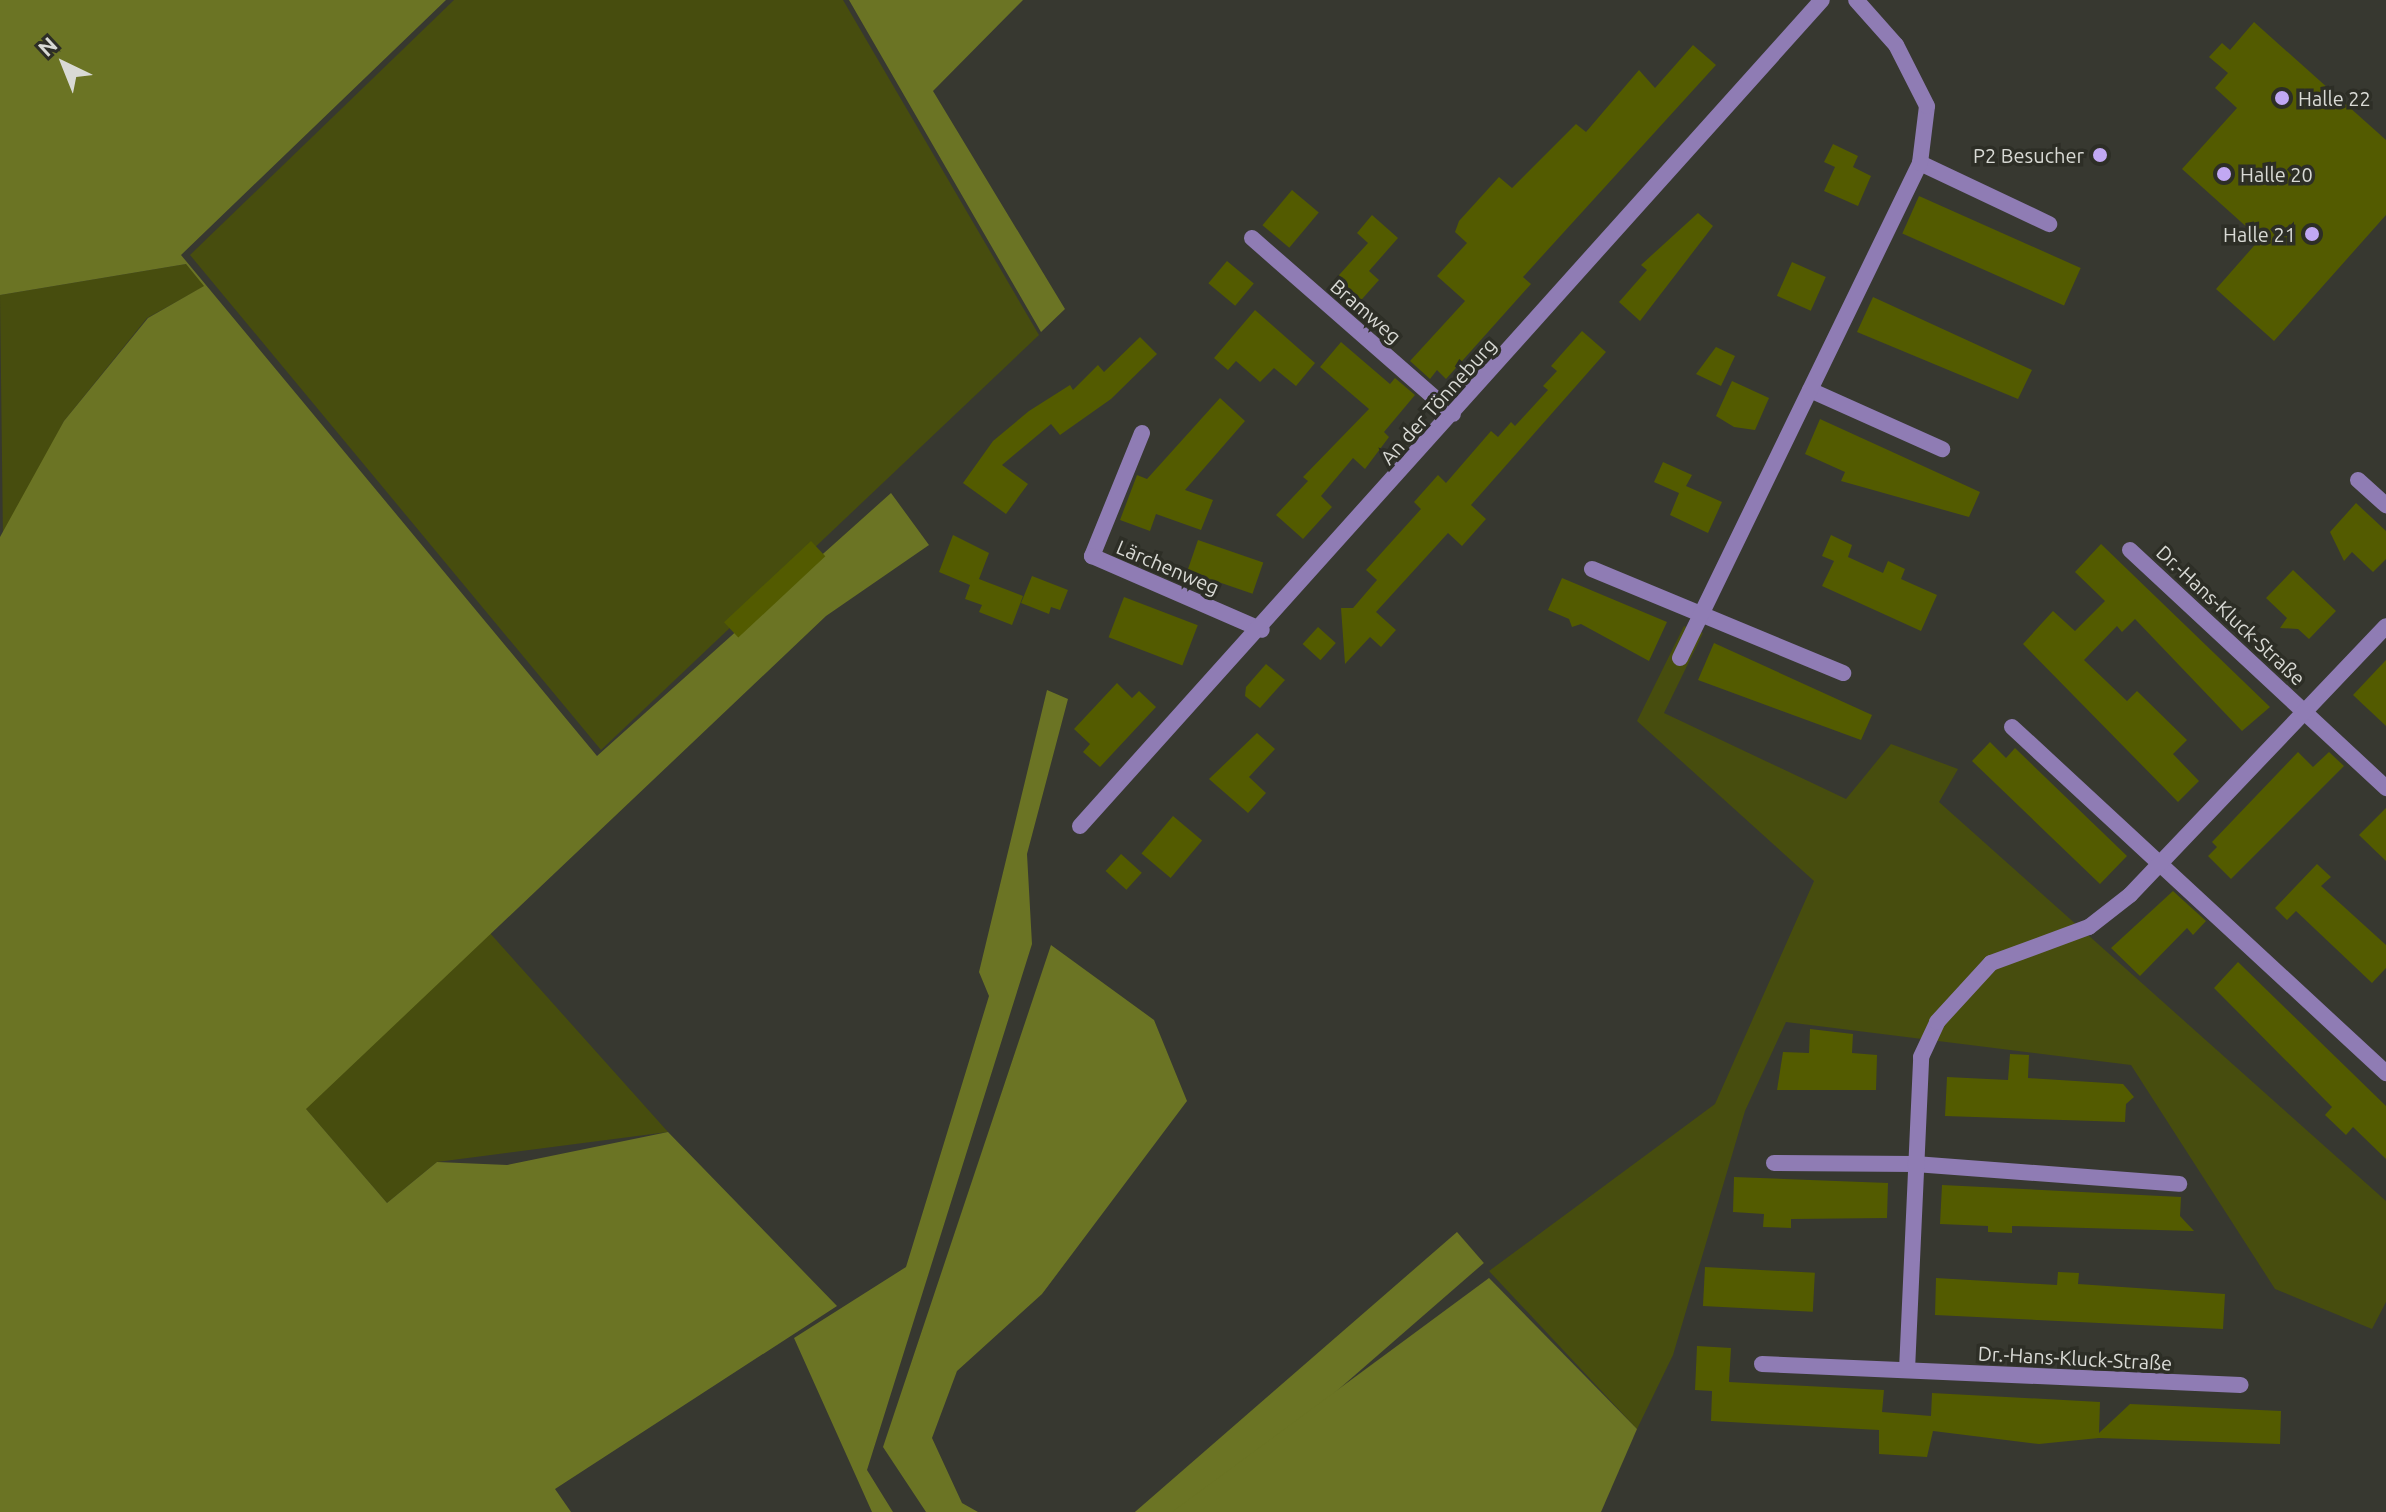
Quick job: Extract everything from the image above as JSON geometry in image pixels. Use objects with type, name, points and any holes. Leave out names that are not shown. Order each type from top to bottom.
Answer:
[{"type":"street","points":[[1680,658],[1920,163],[1927,106],[1896,45],[1856,0]]},
{"type":"street","name":"An der Tönneburg","points":[[1080,826],[1262,630],[1819,1]]},
{"type":"street","points":[[1920,163],[2049,224]]},
{"type":"street","name":"Bramweg","points":[[1252,238],[1453,414]]},
{"type":"street","points":[[1810,390],[1942,449]]},
{"type":"street","name":"Lärchenweg","points":[[1142,433],[1092,556],[1262,630]]},
{"type":"street","points":[[2358,480],[2386,505]]},
{"type":"street","name":"Dr.-Hans-Kluck-Straße","points":[[2130,550],[2386,788]]},
{"type":"street","points":[[1592,569],[1703,611],[1843,673]]},
{"type":"street","name":"Dr.-Hans-Kluck-Straße","points":[[1907,1370],[1921,1057],[1937,1022],[1967,985],[1991,963],[2089,927],[2163,861],[2386,626]]},
{"type":"street","points":[[2012,727],[2163,861],[2386,1073]]},
{"type":"street","points":[[1774,1163],[1915,1164],[2179,1184]]},
{"type":"street","name":"Dr.-Hans-Kluck-Straße","points":[[1762,1364],[2241,1385]]},
{"type":"green space","points":[[0,0],[446,0],[181,255],[597,756],[891,493],[929,545],[826,616],[306,1109],[387,1203],[437,1162],[507,1165],[668,1132],[837,1306],[555,1489],[571,1512],[0,1512],[0,537],[64,421],[148,318],[204,286],[186,264],[0,295]]},
{"type":"green space","points":[[454,0],[843,0],[1039,335],[601,750],[190,255]]},
{"type":"green space","points":[[849,0],[1023,0],[933,91],[1065,309],[1041,332]]},
{"type":"green space","points":[[186,264],[205,286],[147,318],[64,421],[3,540],[0,295]]},
{"type":"green space","points":[[1684,626],[1703,633],[1664,713],[1846,799],[1891,744],[1958,769],[1939,802],[2386,1201],[2386,1302],[2372,1329],[2275,1289],[2131,1065],[1786,1022],[1745,1111],[1673,1355],[1637,1429],[1489,1271],[1715,1104],[1814,881],[1637,721]]},
{"type":"green space","points":[[1047,690],[1068,699],[1027,854],[1032,944],[867,1470],[893,1512],[872,1512],[794,1338],[906,1267],[989,996],[979,972]]},
{"type":"green space","points":[[489,932],[668,1132],[437,1162],[387,1203],[305,1108]]},
{"type":"green space","points":[[1051,945],[1154,1020],[1187,1101],[1042,1294],[957,1371],[932,1438],[962,1503],[978,1512],[926,1512],[883,1447]]},
{"type":"green space","points":[[1457,1232],[1484,1263],[1197,1512],[1135,1512]]},
{"type":"green space","points":[[1489,1278],[1637,1429],[1601,1512],[1172,1512]]},
{"type":"building","points":[[2254,22],[2386,140],[2386,215],[2274,341],[2216,289],[2260,239],[2182,169],[2237,108],[2215,88],[2228,73],[2209,57],[2222,43],[2230,50]]},
{"type":"building","points":[[1693,45],[1716,65],[1523,277],[1531,284],[1446,379],[1437,370],[1430,379],[1410,361],[1465,301],[1437,276],[1467,243],[1455,232],[1459,221],[1499,177],[1512,188],[1576,124],[1586,132],[1639,70],[1655,88]]},
{"type":"building","points":[[1833,144],[1858,156],[1853,167],[1871,176],[1858,206],[1824,191],[1835,167],[1824,162]]},
{"type":"building","points":[[1292,190],[1319,212],[1289,248],[1262,225]]},
{"type":"building","points":[[1919,196],[2081,268],[2064,305],[1902,233]]},
{"type":"building","points":[[1698,213],[1713,226],[1640,321],[1619,302],[1647,270],[1641,265]]},
{"type":"building","points":[[1372,215],[1398,238],[1369,271],[1379,280],[1355,307],[1330,285],[1368,243],[1357,233]]},
{"type":"building","points":[[1227,261],[1254,283],[1235,306],[1208,283]]},
{"type":"building","points":[[1792,262],[1826,277],[1811,311],[1777,296]]},
{"type":"building","points":[[1873,297],[2032,370],[2018,399],[1857,332]]},
{"type":"building","points":[[1255,310],[1315,363],[1296,386],[1274,368],[1260,382],[1236,361],[1228,370],[1214,358]]},
{"type":"building","points":[[1582,331],[1606,352],[1471,505],[1486,519],[1462,546],[1448,533],[1376,612],[1396,630],[1381,647],[1370,637],[1345,664],[1341,608],[1353,608],[1377,580],[1366,570],[1421,509],[1414,502],[1438,475],[1446,483],[1491,431],[1498,437],[1511,422],[1515,426],[1548,390],[1543,386],[1557,371],[1551,366]]},
{"type":"building","points":[[1140,337],[1157,354],[1111,399],[1060,435],[1051,424],[1002,465],[1028,484],[1006,514],[963,483],[993,441],[1029,411],[1070,385],[1073,390],[1098,365],[1104,372]]},
{"type":"building","points":[[1341,342],[1390,384],[1395,378],[1415,395],[1384,432],[1389,437],[1365,469],[1353,458],[1321,496],[1332,507],[1303,539],[1276,515],[1308,481],[1303,477],[1369,409],[1320,367]]},
{"type":"building","points":[[1716,347],[1735,356],[1721,386],[1696,374]]},
{"type":"building","points":[[1732,381],[1769,398],[1755,430],[1734,427],[1716,416]]},
{"type":"building","points":[[1220,398],[1245,421],[1185,490],[1213,500],[1201,530],[1156,514],[1150,531],[1120,520],[1137,475],[1147,479]]},
{"type":"building","points":[[1820,419],[1980,492],[1969,517],[1841,481],[1845,472],[1805,454]]},
{"type":"building","points":[[1663,462],[1692,475],[1686,486],[1722,502],[1708,533],[1670,515],[1679,493],[1654,482]]},
{"type":"building","points":[[2356,503],[2386,531],[2386,559],[2373,572],[2352,552],[2344,561],[2330,532]]},
{"type":"building","points":[[953,535],[989,553],[979,579],[1023,596],[1012,625],[979,612],[982,605],[965,599],[970,585],[939,572]]},
{"type":"building","points":[[1831,535],[1852,545],[1848,557],[1883,573],[1888,561],[1905,569],[1901,579],[1937,595],[1921,631],[1822,586],[1834,561],[1822,556]]},
{"type":"building","points":[[1198,540],[1263,562],[1252,594],[1187,571]]},
{"type":"building","points":[[811,541],[825,556],[738,638],[724,622]]},
{"type":"building","points":[[2101,544],[2270,707],[2242,731],[2135,619],[2122,632],[2117,626],[2084,660],[2127,701],[2137,691],[2187,740],[2173,754],[2199,781],[2178,802],[2023,644],[2053,611],[2075,631],[2105,601],[2075,572]]},
{"type":"building","points":[[2293,570],[2336,611],[2309,639],[2298,629],[2280,628],[2287,618],[2266,598]]},
{"type":"building","points":[[1032,576],[1068,590],[1060,610],[1051,607],[1049,614],[1021,603]]},
{"type":"building","points":[[1562,578],[1667,622],[1649,661],[1581,624],[1572,627],[1569,619],[1548,610]]},
{"type":"building","points":[[1124,597],[1198,625],[1182,665],[1109,637]]},
{"type":"building","points":[[1318,627],[1336,643],[1320,660],[1303,644]]},
{"type":"building","points":[[1714,643],[1872,715],[1861,740],[1698,680]]},
{"type":"building","points":[[2386,660],[2386,726],[2353,695]]},
{"type":"building","points":[[1266,664],[1285,680],[1260,708],[1245,696],[1246,687]]},
{"type":"building","points":[[1117,683],[1132,698],[1139,691],[1156,707],[1100,767],[1083,752],[1090,744],[1074,729]]},
{"type":"building","points":[[1257,733],[1275,749],[1249,777],[1266,793],[1248,813],[1209,779]]},
{"type":"building","points":[[1990,742],[2006,758],[2015,748],[2127,856],[2100,884],[1972,761]]},
{"type":"building","points":[[2298,752],[2313,767],[2329,752],[2344,766],[2231,879],[2208,856],[2217,847],[2212,842]]},
{"type":"building","points":[[2386,808],[2386,861],[2359,835]]},
{"type":"building","points":[[1173,816],[1202,840],[1171,878],[1142,854]]},
{"type":"building","points":[[1121,854],[1142,873],[1126,890],[1106,871]]},
{"type":"building","points":[[2317,864],[2331,877],[2321,886],[2386,945],[2386,968],[2372,983],[2296,911],[2287,920],[2275,908]]},
{"type":"building","points":[[2173,891],[2206,921],[2193,935],[2187,928],[2140,976],[2111,948]]},
{"type":"building","points":[[2238,962],[2386,1106],[2386,1159],[2353,1127],[2346,1135],[2325,1115],[2332,1107],[2214,988]]},
{"type":"building","points":[[1810,1029],[1853,1034],[1852,1053],[1877,1055],[1876,1090],[1777,1090],[1783,1052],[1809,1053]]},
{"type":"building","points":[[2010,1054],[2029,1055],[2028,1078],[2123,1084],[2134,1097],[2126,1104],[2125,1122],[1945,1116],[1947,1077],[2008,1080]]},
{"type":"building","points":[[1734,1177],[1888,1183],[1887,1218],[1791,1219],[1791,1228],[1763,1227],[1764,1214],[1733,1212]]},
{"type":"building","points":[[1942,1185],[2181,1197],[2180,1216],[2194,1231],[2012,1226],[2012,1233],[1988,1232],[1988,1226],[1940,1224]]},
{"type":"building","points":[[1705,1267],[1815,1273],[1813,1312],[1703,1306]]},
{"type":"building","points":[[2058,1272],[2079,1273],[2078,1284],[2225,1294],[2223,1329],[1935,1315],[1936,1278],[2057,1285]]},
{"type":"building","points":[[1697,1346],[1731,1348],[1729,1382],[1884,1390],[1882,1412],[1931,1416],[1932,1393],[2100,1402],[2099,1433],[2130,1404],[2281,1411],[2280,1444],[2099,1438],[2039,1444],[1933,1431],[1927,1457],[1879,1454],[1879,1430],[1711,1421],[1712,1391],[1695,1390]]},
{"type":"place","name":"Halle 22","points":[[2282,98]]},
{"type":"place","name":"P2 Besucher","points":[[2100,155]]},
{"type":"place","name":"Halle 20","points":[[2224,174]]},
{"type":"place","name":"Halle 21","points":[[2312,234]]}]
